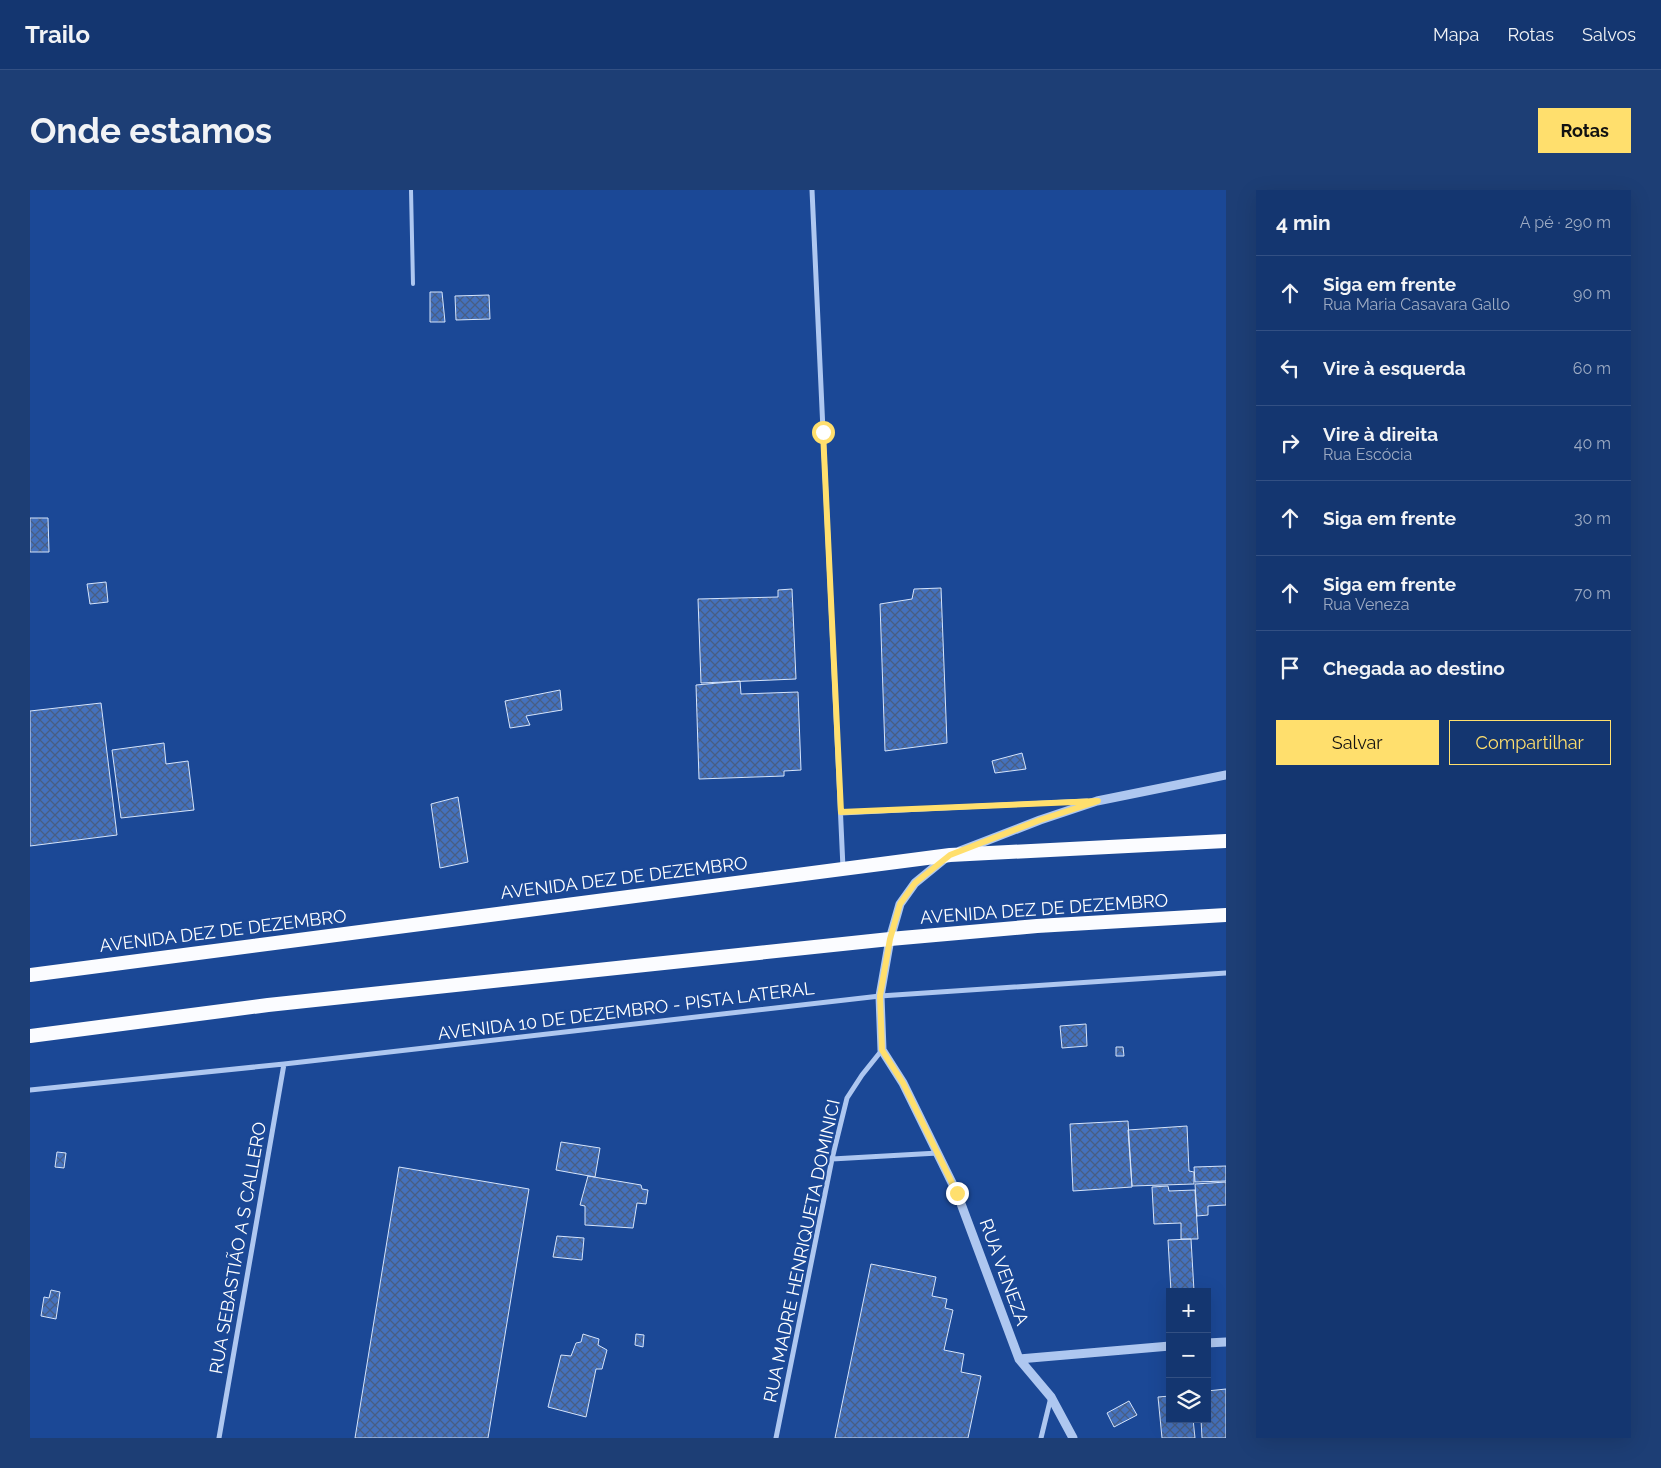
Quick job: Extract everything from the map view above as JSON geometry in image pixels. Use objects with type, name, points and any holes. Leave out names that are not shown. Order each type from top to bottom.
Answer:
[{"type":"highway","name":"AVENIDA DEZ DE DEZEMBRO","points":[[30,975],[950,855],[1226,840]]},
{"type":"highway","name":"AVENIDA DEZ DE DEZEMBRO","points":[[30,1036],[268,1005],[890,939],[1037,926],[1226,915]]},
{"type":"street","points":[[812,190],[843,868]]},
{"type":"street","points":[[882,1050],[880,996],[890,939],[900,904],[915,883],[950,855],[1040,820],[1098,801],[1226,776]]},
{"type":"street","points":[[841,812],[1098,801]]},
{"type":"street","name":"AVENIDA 10 DE DEZEMBRO - PISTA LATERAL","points":[[30,1090],[284,1064],[880,996],[1226,973]]},
{"type":"street","name":"RUA VENEZA","points":[[882,1050],[903,1083],[957,1193],[1019,1359],[1051,1397],[1073,1438]]},
{"type":"street","name":"RUA MADRE HENRIQUETA DOMINICI","points":[[776,1438],[832,1159],[847,1098],[882,1050]]},
{"type":"street","name":"RUA SEBASTIÃO A S CALLERO","points":[[218,1438],[284,1064]]},
{"type":"street","points":[[832,1159],[938,1153]]},
{"type":"street","points":[[1211,1344],[1226,1342]]},
{"type":"street","points":[[1019,1359],[1166,1346]]},
{"type":"street","points":[[1041,1438],[1051,1397]]},
{"type":"lane","points":[[411,190],[413,284]]},
{"type":"building","points":[[430,292],[442,292],[445,322],[430,322]]},
{"type":"building","points":[[489,295],[490,319],[456,320],[455,296]]},
{"type":"building","points":[[30,518],[48,518],[49,552],[30,552]]},
{"type":"building","points":[[106,582],[108,602],[90,604],[87,584]]},
{"type":"building","points":[[941,588],[947,743],[885,751],[880,604],[912,599],[914,589]]},
{"type":"building","points":[[792,589],[796,679],[701,683],[698,599],[778,597],[778,590]]},
{"type":"building","points":[[740,681],[741,694],[798,692],[801,770],[784,771],[784,776],[699,779],[696,685]]},
{"type":"building","points":[[560,690],[562,710],[526,716],[530,725],[510,728],[505,701]]},
{"type":"building","points":[[101,703],[117,835],[30,846],[30,711]]},
{"type":"building","points":[[164,743],[166,764],[188,761],[194,810],[121,818],[112,750]]},
{"type":"building","points":[[1022,753],[1026,769],[995,773],[992,761]]},
{"type":"building","points":[[458,797],[468,862],[440,868],[431,804]]},
{"type":"building","points":[[1086,1024],[1087,1046],[1062,1048],[1060,1026]]},
{"type":"building","points":[[1116,1047],[1123,1047],[1124,1056],[1116,1056]]},
{"type":"building","points":[[1128,1121],[1132,1187],[1073,1191],[1070,1124]]},
{"type":"building","points":[[1187,1126],[1189,1171],[1194,1172],[1194,1184],[1132,1186],[1128,1130]]},
{"type":"building","points":[[561,1142],[600,1148],[595,1177],[556,1170]]},
{"type":"building","points":[[57,1152],[66,1153],[64,1168],[55,1167]]},
{"type":"building","points":[[1226,1166],[1226,1181],[1195,1182],[1194,1167]]},
{"type":"building","points":[[399,1167],[529,1189],[488,1438],[355,1438]]},
{"type":"building","points":[[588,1176],[641,1185],[642,1189],[648,1190],[646,1204],[637,1203],[633,1228],[585,1225],[585,1206],[580,1205]]},
{"type":"building","points":[[1226,1182],[1226,1205],[1208,1206],[1208,1215],[1197,1216],[1195,1184]]},
{"type":"building","points":[[1168,1186],[1169,1191],[1195,1190],[1198,1239],[1181,1239],[1181,1223],[1154,1224],[1152,1187]]},
{"type":"building","points":[[557,1236],[584,1238],[582,1260],[553,1257]]},
{"type":"building","points":[[1191,1239],[1194,1288],[1171,1288],[1168,1240]]},
{"type":"building","points":[[871,1264],[936,1277],[932,1296],[947,1299],[945,1308],[953,1310],[944,1350],[964,1354],[961,1372],[981,1376],[968,1438],[835,1438]]},
{"type":"building","points":[[51,1290],[60,1292],[56,1319],[41,1316],[44,1297],[49,1298]]},
{"type":"building","points":[[583,1334],[599,1339],[598,1345],[607,1350],[602,1369],[596,1369],[586,1417],[548,1407],[561,1355],[571,1356],[576,1343],[581,1342]]},
{"type":"building","points":[[636,1334],[644,1335],[643,1347],[635,1345]]},
{"type":"building","points":[[1226,1389],[1226,1438],[1202,1438],[1201,1423],[1211,1423],[1211,1391]]},
{"type":"building","points":[[1166,1396],[1166,1423],[1193,1423],[1195,1438],[1162,1438],[1158,1397]]},
{"type":"building","points":[[1129,1401],[1137,1415],[1114,1427],[1107,1413]]},
{"type":"route","points":[[823,432],[841,812],[1098,801],[1040,820],[950,855],[915,883],[900,904],[890,939],[880,996],[882,1050],[903,1083],[957,1193]]}]
